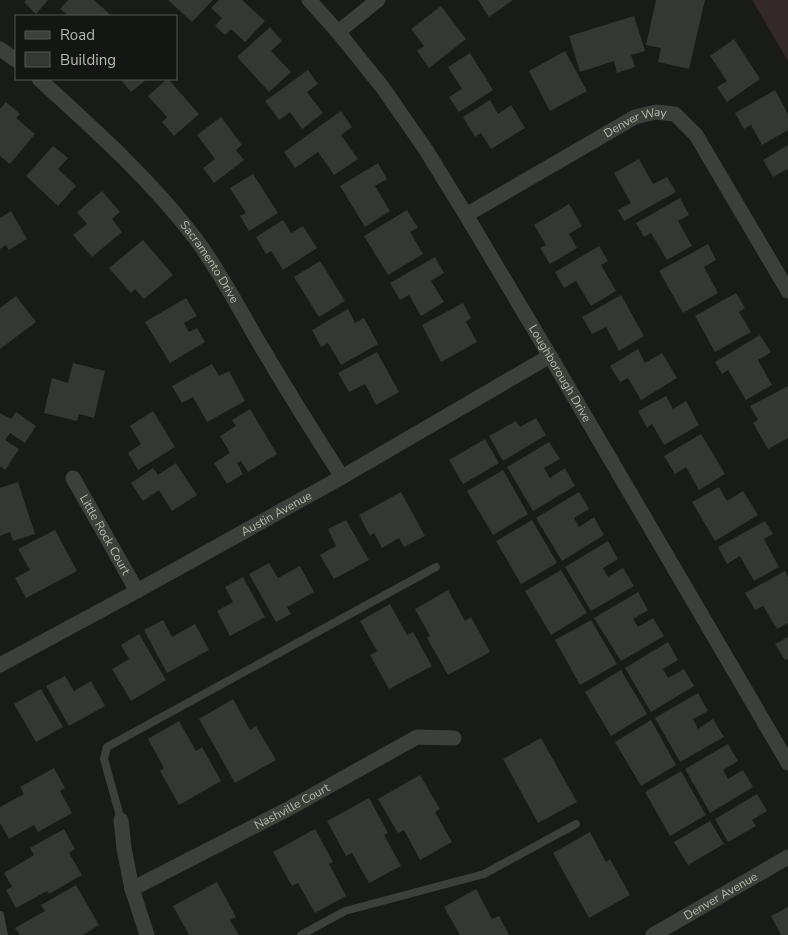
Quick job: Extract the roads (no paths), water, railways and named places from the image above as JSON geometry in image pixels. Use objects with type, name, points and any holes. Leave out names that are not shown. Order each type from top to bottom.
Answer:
[{"type":"street","name":"Loughborough Drive","points":[[309,0],[384,88],[426,150],[550,356],[788,763]]},
{"type":"street","points":[[338,32],[378,0]]},
{"type":"street","points":[[0,49],[15,59]]},
{"type":"street","name":"Sacramento Drive","points":[[40,80],[106,139],[144,177],[195,239],[220,275],[285,386],[342,476]]},
{"type":"street","name":"Denver Way","points":[[466,215],[636,117],[656,112],[675,114],[696,135],[788,291]]},
{"type":"street","name":"Austin Avenue","points":[[0,665],[137,592],[550,356]]},
{"type":"street","name":"Little Rock Court","points":[[73,478],[137,592]]},
{"type":"street","name":"Nashville Court","points":[[132,889],[288,808],[417,737],[454,738]]},
{"type":"street","points":[[121,820],[132,889],[147,935]]},
{"type":"street","name":"Denver Avenue","points":[[653,935],[788,857]]},
{"type":"lane","points":[[121,820],[104,759],[108,747],[436,567]]},
{"type":"lane","points":[[301,935],[346,911],[484,874],[576,824]]},
{"type":"lane","points":[[0,915],[4,935]]}]
